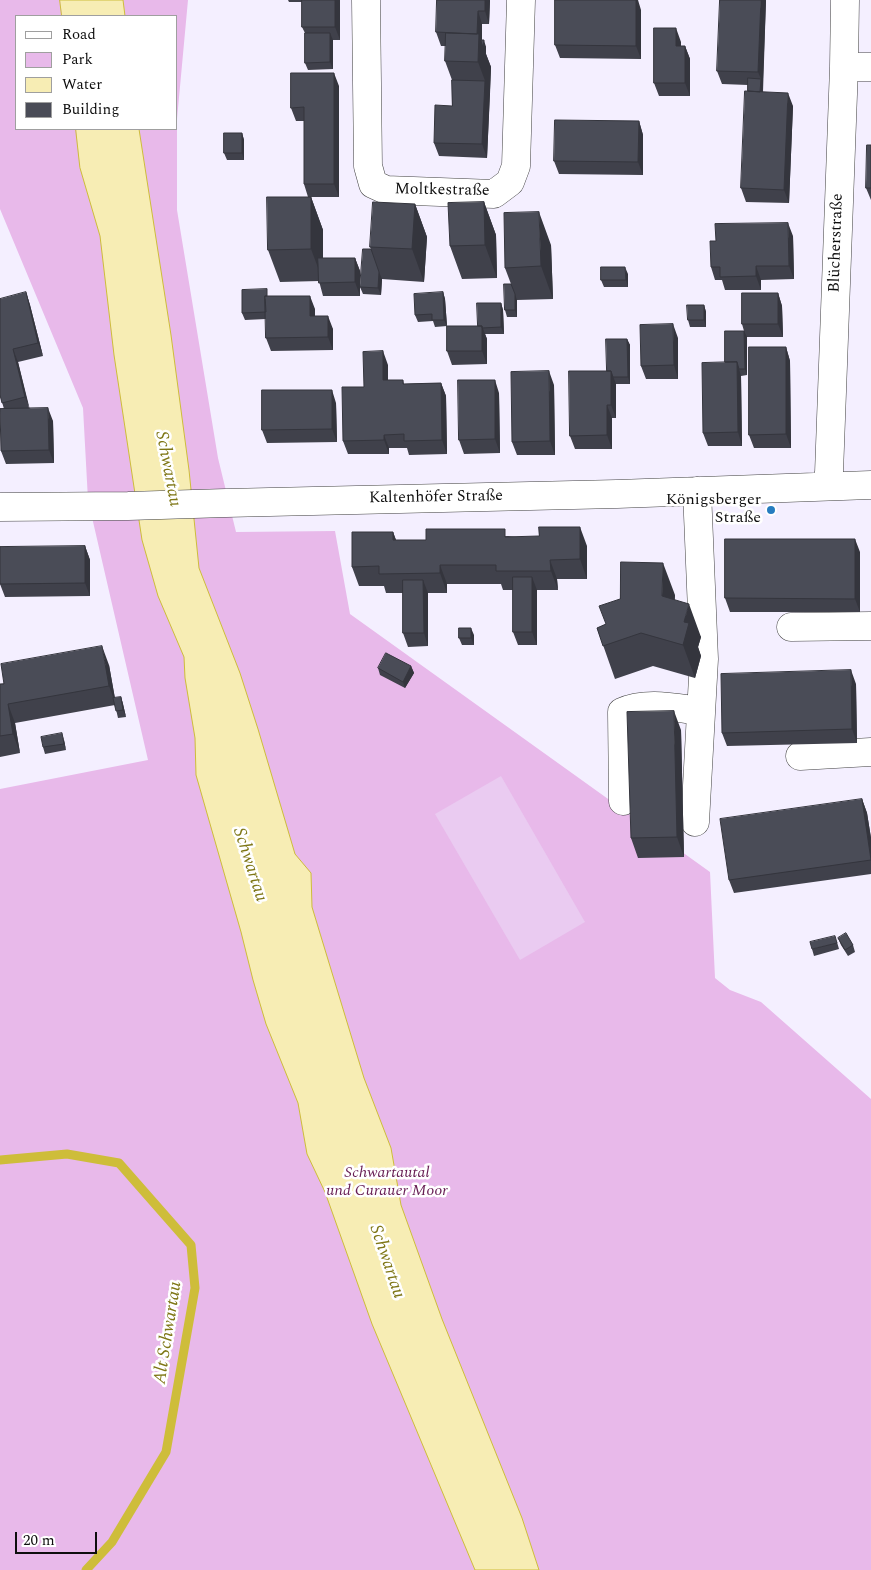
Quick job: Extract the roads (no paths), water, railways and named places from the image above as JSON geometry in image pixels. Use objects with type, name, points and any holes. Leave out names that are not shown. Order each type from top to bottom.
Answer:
[{"type":"street","name":"Moltkestraße","points":[[366,0],[368,166],[374,184],[386,190],[494,194],[510,182],[516,166],[521,0]]},
{"type":"street","name":"Blücherstraße","points":[[825,486],[829,473],[845,0]]},
{"type":"street","points":[[844,67],[871,67]]},
{"type":"street","name":"Kaltenhöfer Straße","points":[[0,507],[128,506],[871,485]]},
{"type":"street","points":[[695,822],[704,659],[697,491]]},
{"type":"street","points":[[791,627],[871,626]]},
{"type":"street","points":[[623,801],[622,712],[633,707],[664,706],[701,711]]},
{"type":"street","points":[[800,756],[871,752]]},
{"type":"water","points":[[60,0],[123,0],[125,15],[62,15]]},
{"type":"water","name":"Schwartau","points":[[76,130],[139,130],[171,335],[189,470],[199,568],[240,673],[295,854],[311,873],[312,907],[364,1078],[391,1148],[401,1205],[442,1319],[522,1518],[539,1570],[475,1570],[372,1324],[325,1192],[307,1154],[298,1103],[266,1024],[196,775],[195,738],[185,678],[184,657],[158,596],[142,540],[114,355],[100,236],[80,168]]},
{"type":"waterway","name":"Alt Schwartau","points":[[0,1160],[67,1154],[119,1163],[191,1245],[195,1288],[166,1452],[112,1542],[86,1570]]},
{"type":"place","name":"Königsberger Straße","points":[[771,510]]},
{"type":"park label","name":"Schwartautal und Curauer Moor","points":[[387,1183]]}]
